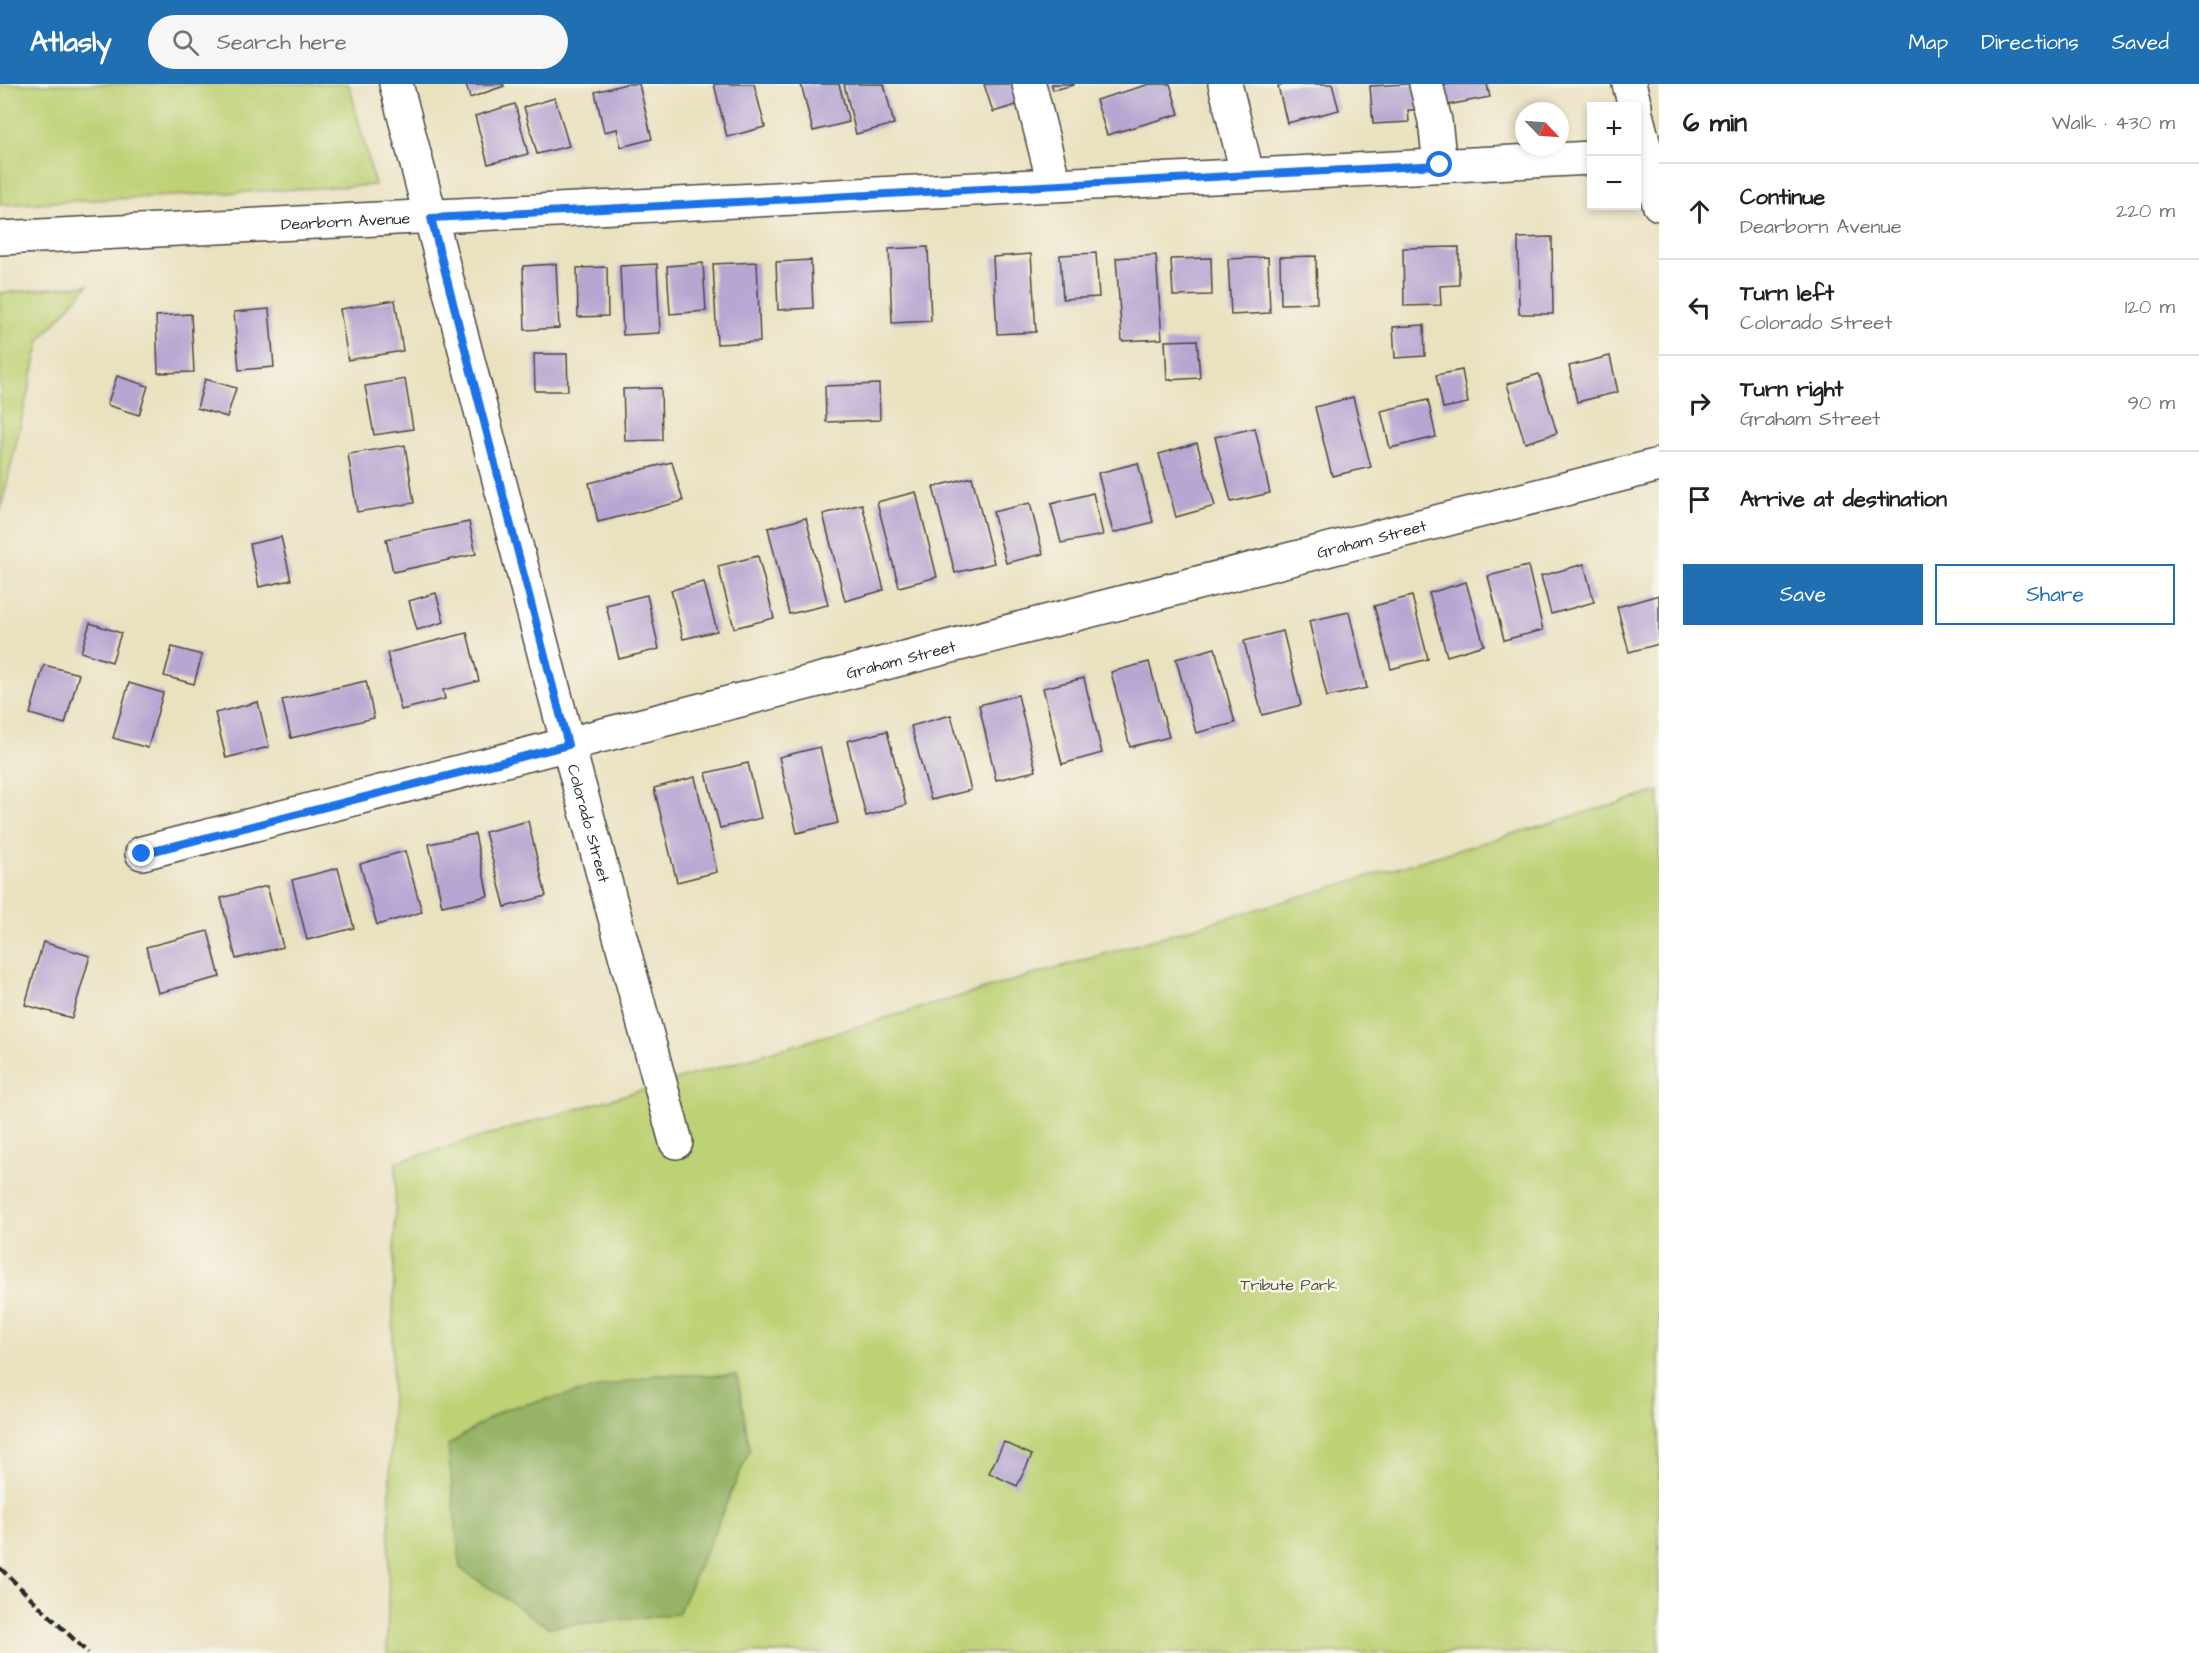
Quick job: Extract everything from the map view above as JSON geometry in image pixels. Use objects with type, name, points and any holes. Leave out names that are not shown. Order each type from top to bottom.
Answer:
[{"type":"street","name":"Colorado Street","points":[[396,84],[568,745],[676,1142]]},
{"type":"street","points":[[1029,84],[1054,184]]},
{"type":"street","points":[[1225,84],[1246,173]]},
{"type":"street","points":[[1426,84],[1436,121],[1440,165]]},
{"type":"street","points":[[1629,84],[1634,102]]},
{"type":"street","points":[[1641,132],[1659,204]]},
{"type":"street","name":"Dearborn Avenue","points":[[0,238],[431,218],[1246,173],[1587,158]]},
{"type":"street","name":"Graham Street","points":[[142,854],[1659,465]]},
{"type":"green space","points":[[0,84],[349,84],[375,185],[0,205]]},
{"type":"green space","points":[[88,285],[40,340],[0,513],[0,293]]},
{"type":"green space","name":"Tribute Park","points":[[1659,791],[1659,1653],[387,1653],[396,1162]]},
{"type":"green space","points":[[657,1375],[737,1375],[750,1450],[678,1614],[548,1627],[460,1568],[448,1445],[504,1409]]},
{"type":"building","points":[[466,84],[503,84],[504,86],[470,98]]},
{"type":"building","points":[[626,84],[639,84],[652,139],[621,147],[617,129],[604,132],[595,92]]},
{"type":"building","points":[[714,84],[754,84],[765,127],[727,137]]},
{"type":"building","points":[[801,84],[839,84],[849,122],[813,131]]},
{"type":"building","points":[[844,84],[884,84],[894,124],[856,134]]},
{"type":"building","points":[[984,84],[1021,84],[1026,102],[993,112]]},
{"type":"building","points":[[1052,84],[1074,84],[1074,85],[1053,90]]},
{"type":"building","points":[[1150,84],[1170,84],[1179,114],[1107,135],[1096,100]]},
{"type":"building","points":[[1332,84],[1339,110],[1287,123],[1278,86]]},
{"type":"building","points":[[1418,84],[1420,110],[1408,110],[1409,122],[1373,124],[1370,86]]},
{"type":"building","points":[[1438,84],[1487,84],[1490,97],[1442,106]]},
{"type":"building","points":[[555,98],[569,146],[537,154],[524,107]]},
{"type":"building","points":[[515,104],[528,154],[488,164],[475,116]]},
{"type":"building","points":[[1552,237],[1553,314],[1519,314],[1518,238]]},
{"type":"building","points":[[928,247],[931,321],[892,323],[889,249]]},
{"type":"building","points":[[1459,247],[1459,285],[1440,286],[1441,305],[1404,306],[1403,248]]},
{"type":"building","points":[[1096,253],[1099,297],[1063,299],[1060,255]]},
{"type":"building","points":[[1031,254],[1036,332],[997,334],[993,257]]},
{"type":"building","points":[[1156,255],[1162,339],[1122,341],[1116,258]]},
{"type":"building","points":[[1316,256],[1317,303],[1281,304],[1280,257]]},
{"type":"building","points":[[1268,257],[1270,313],[1231,315],[1228,259]]},
{"type":"building","points":[[1211,258],[1212,295],[1173,296],[1171,259]]},
{"type":"building","points":[[811,260],[813,308],[778,310],[776,262]]},
{"type":"building","points":[[757,262],[760,342],[717,344],[713,264]]},
{"type":"building","points":[[703,263],[706,311],[670,314],[667,266]]},
{"type":"building","points":[[556,264],[559,328],[525,330],[523,266]]},
{"type":"building","points":[[657,264],[660,333],[623,335],[620,266]]},
{"type":"building","points":[[607,267],[608,316],[578,317],[577,268]]},
{"type":"building","points":[[395,300],[403,351],[348,360],[340,309]]},
{"type":"building","points":[[269,309],[274,367],[239,370],[234,312]]},
{"type":"building","points":[[191,314],[194,372],[158,373],[156,316]]},
{"type":"building","points":[[1424,325],[1425,356],[1395,358],[1393,327]]},
{"type":"building","points":[[1197,340],[1200,378],[1167,380],[1165,341]]},
{"type":"building","points":[[534,354],[567,354],[568,391],[535,391]]},
{"type":"building","points":[[1610,356],[1618,392],[1577,402],[1569,366]]},
{"type":"building","points":[[1462,370],[1468,403],[1443,408],[1436,375]]},
{"type":"building","points":[[1539,374],[1557,433],[1525,443],[1507,384]]},
{"type":"building","points":[[117,376],[148,386],[139,415],[107,405]]},
{"type":"building","points":[[205,379],[236,388],[227,417],[197,408]]},
{"type":"building","points":[[405,379],[413,429],[374,435],[365,386]]},
{"type":"building","points":[[879,384],[880,420],[826,422],[825,386]]},
{"type":"building","points":[[661,388],[662,440],[625,441],[623,389]]},
{"type":"building","points":[[1353,397],[1371,467],[1332,476],[1315,407]]},
{"type":"building","points":[[1428,400],[1436,437],[1390,448],[1381,411]]},
{"type":"building","points":[[1255,428],[1270,493],[1231,502],[1215,437]]},
{"type":"building","points":[[1197,443],[1215,506],[1176,517],[1159,454]]},
{"type":"building","points":[[405,445],[414,503],[357,512],[348,454]]},
{"type":"building","points":[[672,462],[683,501],[598,522],[589,483]]},
{"type":"building","points":[[1138,463],[1153,522],[1113,533],[1098,473]]},
{"type":"building","points":[[972,477],[994,563],[955,573],[933,487]]},
{"type":"building","points":[[916,492],[937,577],[899,587],[877,502]]},
{"type":"building","points":[[1093,493],[1103,535],[1061,543],[1051,504]]},
{"type":"building","points":[[1030,503],[1043,554],[1006,563],[993,512]]},
{"type":"building","points":[[862,504],[884,590],[845,601],[823,514]]},
{"type":"building","points":[[806,518],[828,605],[789,614],[768,528]]},
{"type":"building","points":[[469,522],[476,554],[393,572],[386,539]]},
{"type":"building","points":[[281,537],[291,580],[259,587],[250,544]]},
{"type":"building","points":[[758,556],[774,618],[734,628],[718,566]]},
{"type":"building","points":[[1584,564],[1594,602],[1551,614],[1541,576]]},
{"type":"building","points":[[1528,566],[1543,630],[1504,640],[1488,576]]},
{"type":"building","points":[[704,582],[717,631],[683,639],[671,590]]},
{"type":"building","points":[[1466,582],[1484,645],[1447,656],[1429,593]]},
{"type":"building","points":[[436,593],[444,622],[417,630],[409,601]]},
{"type":"building","points":[[647,595],[659,649],[619,659],[606,605]]},
{"type":"building","points":[[1659,595],[1659,644],[1629,652],[1617,607]]},
{"type":"building","points":[[1412,596],[1428,659],[1391,669],[1374,606]]},
{"type":"building","points":[[1349,612],[1367,688],[1327,697],[1309,621]]},
{"type":"building","points":[[90,623],[121,633],[112,662],[81,652]]},
{"type":"building","points":[[1283,631],[1301,705],[1262,715],[1244,641]]},
{"type":"building","points":[[467,633],[479,681],[443,690],[445,699],[401,710],[387,653]]},
{"type":"building","points":[[172,647],[202,655],[194,684],[164,676]]},
{"type":"building","points":[[1215,648],[1235,723],[1196,733],[1176,659]]},
{"type":"building","points":[[1149,662],[1169,737],[1130,747],[1111,672]]},
{"type":"building","points":[[44,665],[79,674],[65,724],[30,714]]},
{"type":"building","points":[[1084,678],[1102,753],[1062,764],[1043,688]]},
{"type":"building","points":[[366,681],[374,718],[291,738],[282,700]]},
{"type":"building","points":[[129,683],[163,693],[148,748],[113,738]]},
{"type":"building","points":[[1018,695],[1036,771],[996,780],[979,705]]},
{"type":"building","points":[[258,702],[269,747],[226,758],[215,713]]},
{"type":"building","points":[[951,715],[971,790],[931,800],[911,726]]},
{"type":"building","points":[[887,731],[906,805],[866,816],[847,741]]},
{"type":"building","points":[[820,747],[838,823],[797,833],[779,757]]},
{"type":"building","points":[[748,763],[761,818],[720,828],[706,773]]},
{"type":"building","points":[[695,777],[717,872],[677,882],[654,788]]},
{"type":"building","points":[[528,821],[546,896],[505,907],[485,832]]},
{"type":"building","points":[[475,834],[488,896],[442,906],[429,844]]},
{"type":"building","points":[[405,851],[422,912],[377,925],[360,864]]},
{"type":"building","points":[[338,868],[354,928],[307,940],[292,880]]},
{"type":"building","points":[[267,886],[283,947],[236,959],[221,898]]},
{"type":"building","points":[[208,931],[220,977],[158,993],[146,947]]},
{"type":"building","points":[[43,942],[90,956],[72,1018],[25,1005]]},
{"type":"building","points":[[1004,1442],[1032,1455],[1017,1486],[989,1473]]},
{"type":"railway","points":[[0,1568],[88,1653]]},
{"type":"route","points":[[142,854],[568,745],[431,218],[1246,173],[1440,165]]}]
